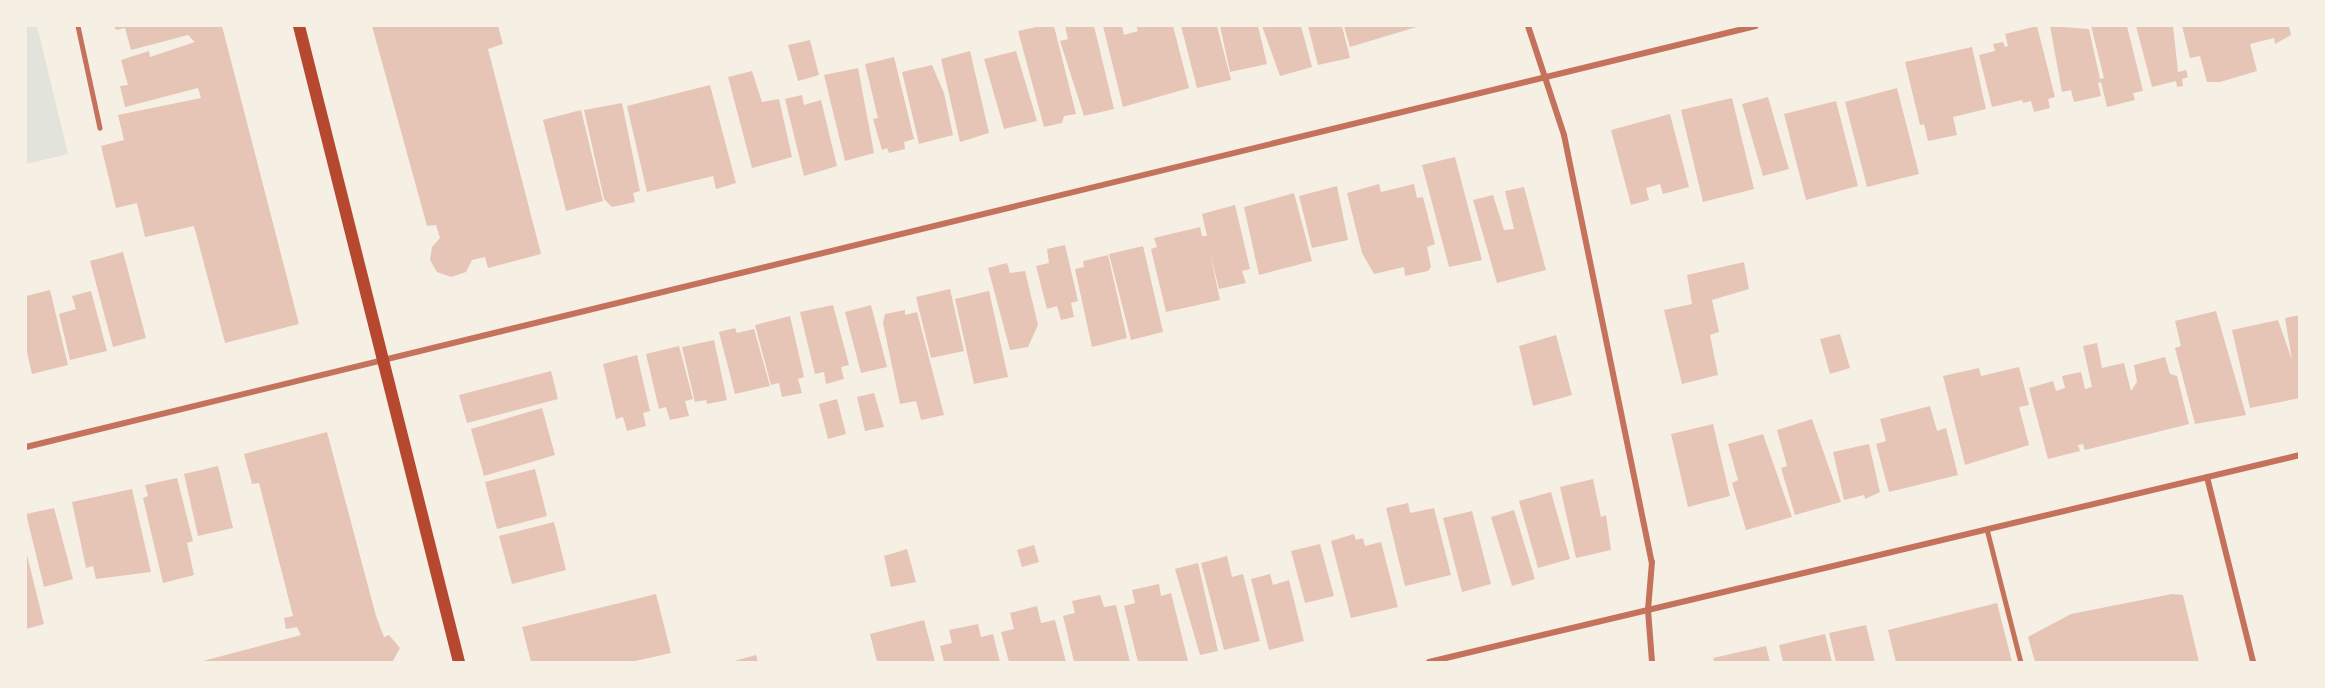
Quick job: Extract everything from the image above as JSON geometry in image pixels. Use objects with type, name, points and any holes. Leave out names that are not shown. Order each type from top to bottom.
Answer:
[{"type":"main road","points":[[299,26],[459,663]]},
{"type":"street","points":[[1528,26],[1564,135],[1652,562],[1648,610],[1652,663]]},
{"type":"street","points":[[26,447],[1756,26]]},
{"type":"street","points":[[1429,663],[1986,528],[2300,455]]},
{"type":"street","points":[[2207,477],[2253,663]]},
{"type":"lane","points":[[78,26],[100,128]]},
{"type":"lane","points":[[1986,528],[2021,663]]},
{"type":"shaded area","points":[[26,26],[37,26],[68,154],[26,164]]},
{"type":"building","points":[[114,26],[222,26],[299,324],[225,343],[194,226],[145,237],[137,203],[116,208],[101,146],[124,140],[118,115],[201,98],[198,88],[125,107],[120,86],[128,85],[121,60],[149,51],[150,57],[195,42],[188,35],[131,50],[125,28],[116,30]]},
{"type":"building","points":[[372,26],[498,26],[503,44],[488,49],[541,254],[488,268],[485,257],[472,260],[466,272],[451,277],[437,272],[430,260],[432,247],[440,238],[436,225],[427,226]]},
{"type":"building","points":[[1054,26],[1076,114],[1064,116],[1062,123],[1044,127],[1018,31]]},
{"type":"building","points":[[1065,26],[1094,26],[1114,109],[1084,116],[1060,41],[1068,39]]},
{"type":"building","points":[[1103,26],[1122,26],[1124,35],[1138,31],[1136,26],[1173,26],[1189,88],[1123,107]]},
{"type":"building","points":[[1181,26],[1217,26],[1231,80],[1197,88]]},
{"type":"building","points":[[1220,26],[1258,26],[1267,64],[1230,72]]},
{"type":"building","points":[[1262,26],[1301,26],[1312,67],[1280,76]]},
{"type":"building","points":[[1308,26],[1342,26],[1350,58],[1318,65]]},
{"type":"building","points":[[1344,26],[1420,26],[1350,47]]},
{"type":"building","points":[[2037,26],[2055,97],[2048,99],[2050,108],[2034,112],[2031,101],[2023,103],[2022,100],[1992,107],[1979,55],[1995,51],[1993,44],[2003,42],[2005,47],[2008,46],[2005,34]]},
{"type":"building","points":[[2050,26],[2089,29],[2100,79],[2104,78],[2091,26],[2127,26],[2143,91],[2133,93],[2135,100],[2107,107],[2101,82],[2098,83],[2101,96],[2074,102],[2071,90],[2062,92]]},
{"type":"building","points":[[2136,26],[2173,26],[2178,72],[2186,70],[2188,77],[2182,79],[2183,86],[2177,87],[2176,81],[2152,87]]},
{"type":"building","points":[[2182,26],[2289,26],[2291,35],[2275,44],[2274,38],[2250,44],[2257,71],[2220,82],[2207,82],[2200,56],[2190,58]]},
{"type":"building","points":[[810,40],[819,75],[798,81],[788,45]]},
{"type":"building","points":[[1972,47],[1986,109],[1953,117],[1957,135],[1928,141],[1924,124],[1920,125],[1905,62]]},
{"type":"building","points":[[970,51],[989,133],[960,142],[941,59]]},
{"type":"building","points":[[1016,51],[1037,121],[1004,129],[984,59]]},
{"type":"building","points":[[894,57],[914,139],[904,142],[905,149],[889,153],[887,148],[882,150],[873,119],[878,118],[865,64]]},
{"type":"building","points":[[932,65],[944,93],[953,135],[919,144],[902,72]]},
{"type":"building","points":[[858,68],[874,153],[845,161],[824,75]]},
{"type":"building","points":[[752,71],[762,102],[779,99],[792,157],[752,168],[728,77]]},
{"type":"building","points":[[710,85],[736,183],[716,189],[713,176],[647,192],[627,106]]},
{"type":"building","points":[[1897,88],[1919,174],[1867,187],[1845,102]]},
{"type":"building","points":[[802,95],[804,105],[821,100],[837,166],[804,176],[785,99]]},
{"type":"building","points":[[1768,97],[1789,169],[1763,176],[1742,104]]},
{"type":"building","points":[[1732,98],[1754,189],[1703,202],[1681,110]]},
{"type":"building","points":[[1836,101],[1858,186],[1806,200],[1784,114]]},
{"type":"building","points":[[622,103],[640,191],[633,193],[635,202],[612,207],[604,199],[584,110]]},
{"type":"building","points":[[581,110],[603,201],[566,211],[543,120]]},
{"type":"building","points":[[1670,114],[1689,187],[1663,194],[1660,184],[1646,188],[1649,200],[1631,205],[1611,130]]},
{"type":"building","points":[[1455,157],[1482,260],[1449,267],[1422,165]]},
{"type":"building","points":[[1379,184],[1381,192],[1414,184],[1417,198],[1423,197],[1435,244],[1427,247],[1431,267],[1428,271],[1405,276],[1404,267],[1374,274],[1362,253],[1347,193]]},
{"type":"building","points":[[1337,186],[1348,240],[1312,248],[1299,196]]},
{"type":"building","points":[[1524,187],[1546,270],[1497,283],[1473,200],[1493,195],[1504,230],[1514,229],[1505,191]]},
{"type":"building","points":[[1294,193],[1312,261],[1259,275],[1244,207]]},
{"type":"building","points":[[1235,205],[1250,269],[1242,271],[1246,283],[1219,289],[1210,253],[1220,300],[1166,312],[1151,249],[1157,247],[1154,238],[1200,227],[1202,236],[1207,236],[1202,214]]},
{"type":"building","points":[[1065,245],[1078,301],[1071,303],[1074,317],[1061,320],[1057,306],[1047,309],[1036,266],[1049,263],[1047,249]]},
{"type":"building","points":[[1143,246],[1163,332],[1131,340],[1109,254]]},
{"type":"building","points":[[123,252],[146,338],[113,347],[90,261]]},
{"type":"building","points":[[1108,255],[1127,338],[1092,347],[1075,269],[1084,267],[1083,261]]},
{"type":"building","points":[[1744,262],[1749,289],[1712,300],[1719,332],[1710,335],[1718,375],[1682,384],[1664,310],[1692,304],[1687,275]]},
{"type":"building","points":[[1007,263],[1010,273],[1025,271],[1038,325],[1028,347],[1010,350],[988,268]]},
{"type":"building","points":[[950,289],[964,351],[931,358],[916,297]]},
{"type":"building","points":[[50,290],[68,365],[32,374],[26,348],[26,296]]},
{"type":"building","points":[[91,291],[107,351],[70,360],[59,314],[76,309],[72,296]]},
{"type":"building","points":[[989,291],[1008,377],[974,384],[955,299]]},
{"type":"building","points":[[833,305],[849,365],[841,367],[844,379],[826,384],[824,372],[815,374],[800,312]]},
{"type":"building","points":[[871,305],[887,367],[861,373],[845,312]]},
{"type":"building","points":[[905,310],[905,315],[917,312],[944,415],[921,420],[916,401],[900,404],[883,323],[885,314]]},
{"type":"building","points":[[2216,311],[2246,415],[2195,424],[2175,348],[2181,346],[2175,321]]},
{"type":"building","points":[[2300,315],[2300,398],[2250,408],[2232,330],[2278,320],[2292,360],[2285,318]]},
{"type":"building","points":[[790,316],[804,377],[798,379],[802,393],[782,397],[779,383],[771,385],[755,325]]},
{"type":"building","points":[[735,328],[737,333],[754,329],[770,386],[735,394],[719,332]]},
{"type":"building","points":[[1840,334],[1850,368],[1830,374],[1820,339]]},
{"type":"building","points":[[1556,335],[1572,395],[1533,406],[1519,346]]},
{"type":"building","points":[[714,340],[727,400],[707,404],[706,400],[695,402],[682,347]]},
{"type":"building","points":[[2097,343],[2102,368],[2124,363],[2131,391],[2137,382],[2134,365],[2165,357],[2170,374],[2177,376],[2189,424],[2085,450],[2083,444],[2078,445],[2080,451],[2048,459],[2029,388],[2053,381],[2056,391],[2065,388],[2062,376],[2081,372],[2085,389],[2092,387],[2083,346]]},
{"type":"building","points":[[679,346],[693,399],[685,401],[689,416],[670,420],[666,407],[659,409],[646,354]]},
{"type":"building","points":[[637,355],[650,411],[643,413],[646,426],[627,431],[623,417],[616,419],[603,364]]},
{"type":"building","points":[[2019,367],[2029,405],[2019,407],[2029,445],[1965,465],[1943,376],[1979,368],[1981,376]]},
{"type":"building","points":[[551,371],[558,399],[467,423],[459,395]]},
{"type":"building","points":[[874,393],[884,427],[865,431],[857,397]]},
{"type":"building","points":[[837,399],[846,434],[828,439],[819,404]]},
{"type":"building","points":[[1930,406],[1937,431],[1946,428],[1958,475],[1889,492],[1876,444],[1886,441],[1880,419]]},
{"type":"building","points":[[542,408],[555,455],[484,476],[471,429]]},
{"type":"building","points":[[1812,419],[1841,502],[1795,515],[1781,468],[1787,466],[1777,430]]},
{"type":"building","points":[[1713,424],[1730,496],[1688,507],[1671,434]]},
{"type":"building","points":[[327,432],[376,616],[384,637],[389,635],[400,648],[393,661],[199,662],[301,635],[297,627],[286,629],[284,618],[293,616],[259,483],[252,484],[244,454]]},
{"type":"building","points":[[1763,434],[1792,517],[1746,530],[1732,483],[1738,480],[1728,444]]},
{"type":"building","points":[[1869,444],[1880,492],[1865,499],[1864,495],[1844,500],[1833,452]]},
{"type":"building","points":[[218,466],[233,528],[198,536],[184,474]]},
{"type":"building","points":[[535,469],[547,516],[497,529],[485,482]]},
{"type":"building","points":[[177,478],[193,541],[187,543],[194,575],[163,583],[143,498],[148,496],[145,485]]},
{"type":"building","points":[[1593,479],[1601,517],[1606,515],[1611,550],[1576,558],[1560,487]]},
{"type":"building","points":[[132,489],[151,572],[96,579],[93,566],[86,568],[72,502]]},
{"type":"building","points":[[1551,492],[1570,559],[1538,568],[1519,501]]},
{"type":"building","points":[[1408,503],[1410,513],[1434,508],[1451,575],[1405,586],[1386,508]]},
{"type":"building","points":[[54,508],[73,579],[44,587],[26,514]]},
{"type":"building","points":[[1514,510],[1535,579],[1512,586],[1491,517]]},
{"type":"building","points":[[1472,511],[1491,584],[1462,592],[1443,518]]},
{"type":"building","points":[[554,522],[566,570],[512,584],[499,536]]},
{"type":"building","points":[[1354,534],[1356,540],[1363,538],[1365,546],[1381,542],[1398,607],[1351,618],[1331,541]]},
{"type":"building","points":[[1320,544],[1334,596],[1305,603],[1291,551]]},
{"type":"building","points":[[1034,545],[1039,562],[1022,567],[1017,550]]},
{"type":"building","points":[[907,549],[916,582],[891,587],[884,556]]},
{"type":"building","points":[[26,551],[44,624],[26,629]]},
{"type":"building","points":[[1227,556],[1232,577],[1243,574],[1260,641],[1224,650],[1201,563]]},
{"type":"building","points":[[1198,563],[1218,651],[1200,655],[1175,569]]},
{"type":"building","points":[[1270,574],[1273,585],[1289,580],[1304,641],[1269,650],[1251,579]]},
{"type":"building","points":[[1159,584],[1161,596],[1171,593],[1188,661],[1138,662],[1124,606],[1135,603],[1132,590]]},
{"type":"building","points":[[656,594],[671,653],[631,662],[531,662],[522,627]]},
{"type":"building","points":[[2172,594],[2183,595],[2199,662],[2035,662],[2028,637],[2071,614]]},
{"type":"building","points":[[1100,595],[1104,607],[1116,605],[1130,662],[1074,662],[1063,616],[1075,613],[1072,601]]},
{"type":"building","points":[[1997,603],[2012,662],[1896,662],[1888,630]]},
{"type":"building","points":[[1037,606],[1041,623],[1055,620],[1066,662],[1009,662],[1001,632],[1014,629],[1010,613]]},
{"type":"building","points":[[924,620],[935,662],[877,662],[870,634]]},
{"type":"building","points":[[978,624],[981,637],[993,634],[1000,662],[944,662],[940,646],[952,643],[949,630]]},
{"type":"building","points":[[1866,625],[1875,662],[1836,662],[1829,633]]},
{"type":"building","points":[[1825,634],[1832,662],[1783,662],[1779,645]]},
{"type":"building","points":[[1766,646],[1770,662],[1714,662],[1713,658]]},
{"type":"building","points":[[756,655],[758,662],[734,661]]}]
